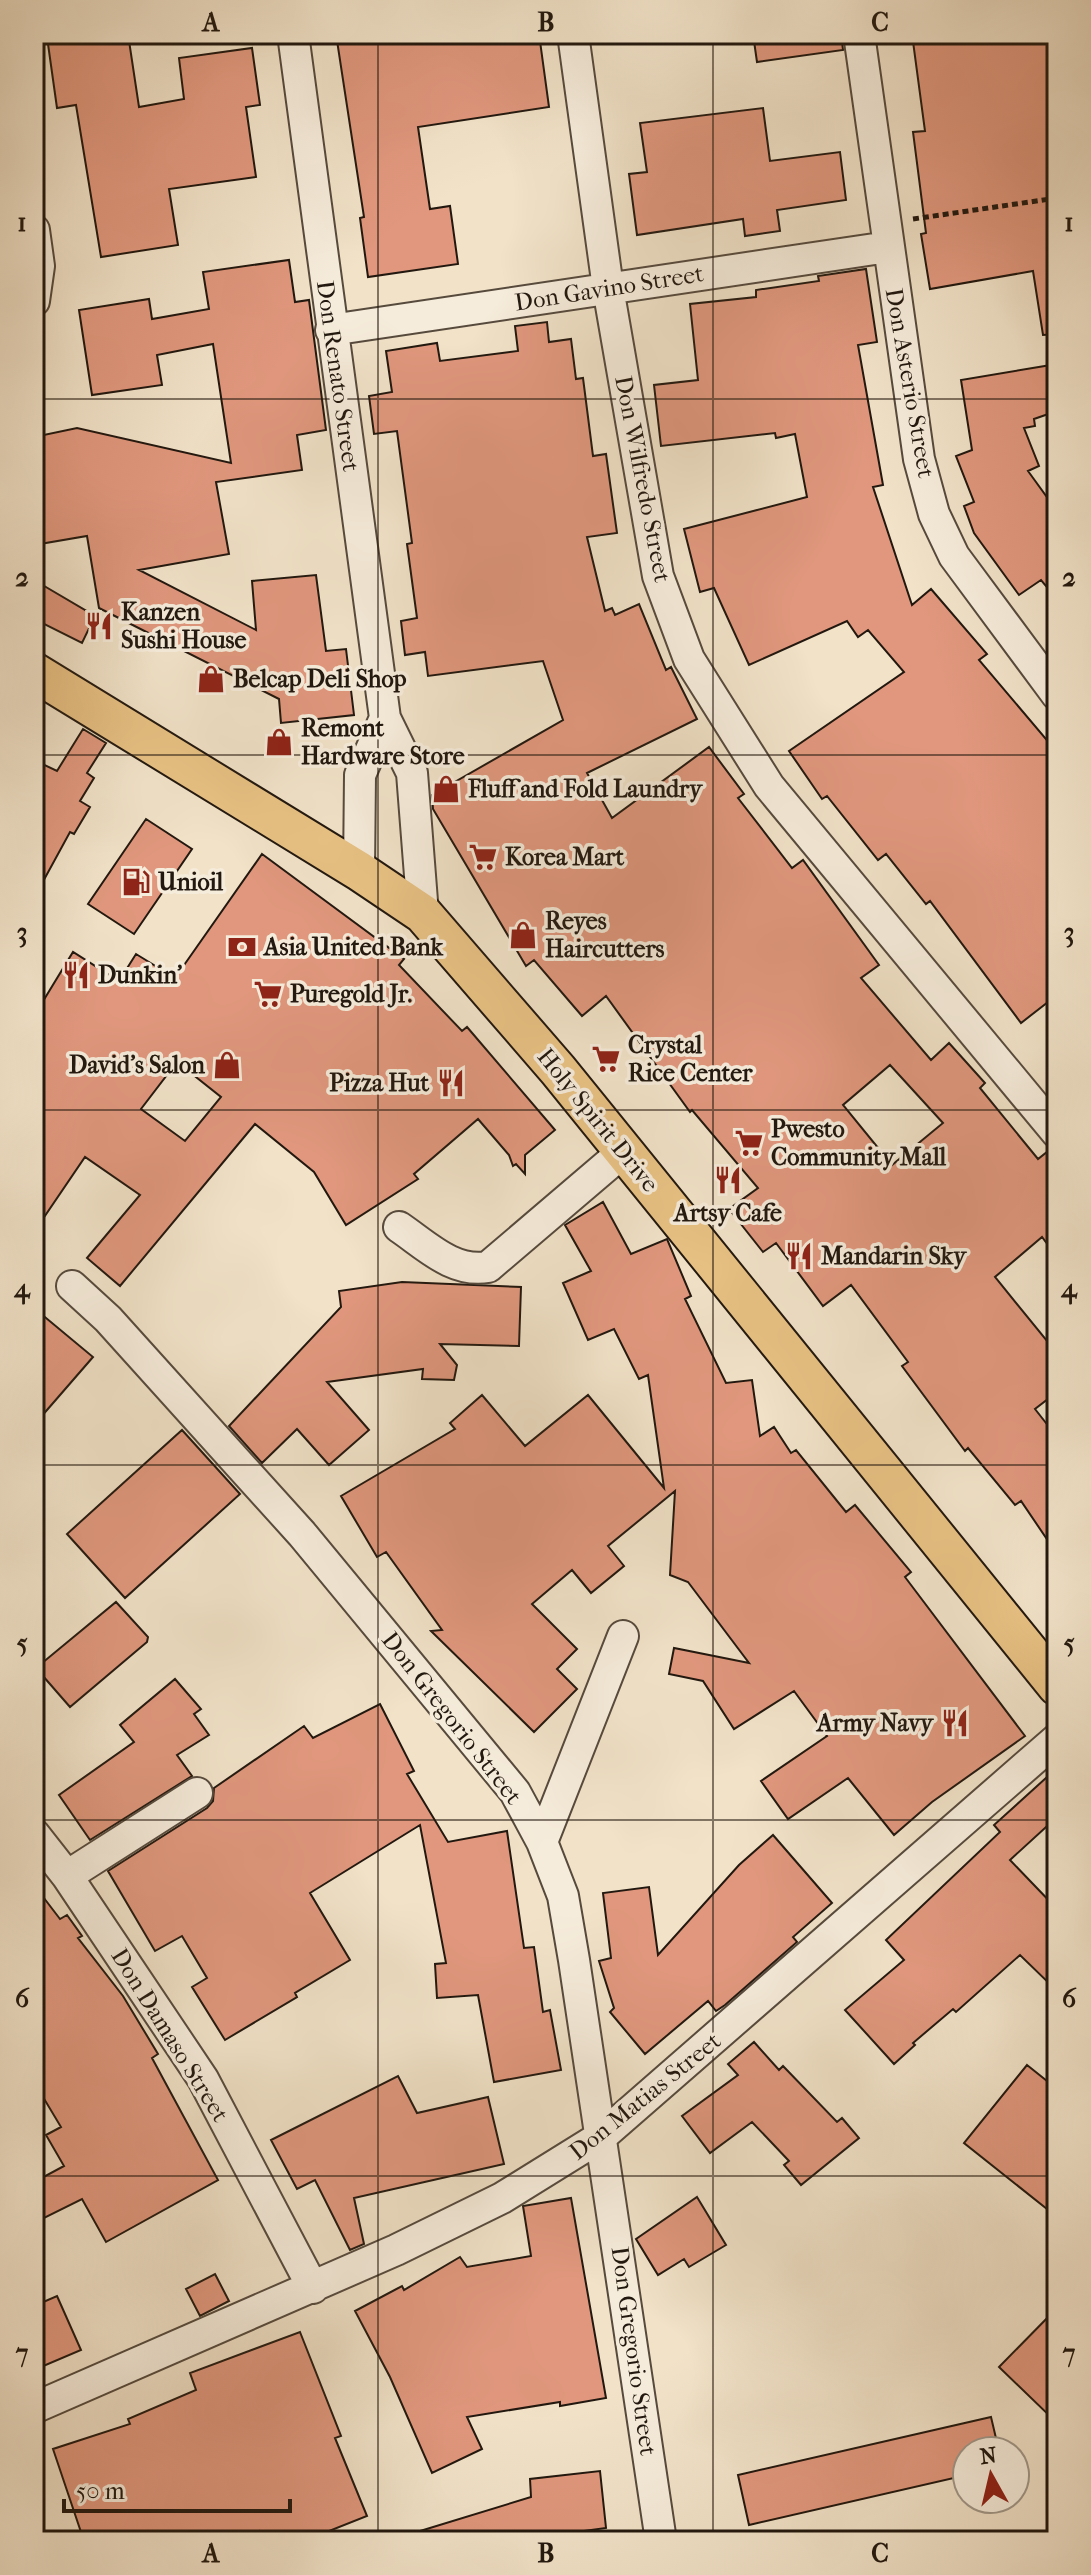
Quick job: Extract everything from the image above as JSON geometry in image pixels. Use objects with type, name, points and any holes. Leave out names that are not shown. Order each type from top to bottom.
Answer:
[{"type":"main road","name":"Holy Spirit Drive","points":[[34,672],[359,871],[423,914],[487,985],[624,1151],[1057,1686]]},
{"type":"street","name":"Don Renato Street","points":[[293,34],[385,718],[412,773],[423,914]]},
{"type":"street","name":"Don Wilfredo Street","points":[[573,34],[608,288],[658,576],[689,659],[769,786],[1057,1133]]},
{"type":"street","name":"Don Asterio Street","points":[[859,34],[919,459],[934,514],[954,556],[1057,695]]},
{"type":"street","points":[[34,230],[39,266],[34,301]]},
{"type":"street","name":"Don Gavino Street","points":[[331,330],[608,288],[886,235]]},
{"type":"street","points":[[359,871],[360,775],[385,718]]},
{"type":"street","points":[[399,1227],[453,1264],[470,1270],[488,1267],[624,1151]]},
{"type":"street","name":"Don Gregorio Street","points":[[72,1286],[108,1319],[302,1534],[515,1792],[542,1842],[563,1896],[602,2136],[661,2541]]},
{"type":"street","points":[[542,1842],[623,1636]]},
{"type":"street","name":"Don Matias Street","points":[[34,2408],[313,2288],[502,2198],[602,2136],[1057,1739]]},
{"type":"street","points":[[67,1876],[197,1793]]},
{"type":"street","name":"Don Damaso Street","points":[[34,1834],[67,1876],[203,2079],[313,2288]]},
{"type":"path","points":[[886,235],[1057,198]]},
{"type":"building","points":[[128,34],[139,107],[184,99],[179,58],[252,48],[260,105],[246,107],[256,177],[169,189],[178,245],[101,257],[76,105],[57,108],[48,44]]},
{"type":"building","points":[[336,34],[522,34],[524,43],[540,41],[549,107],[418,127],[430,209],[450,206],[458,264],[368,277],[360,218],[364,217]]},
{"type":"building","points":[[753,34],[841,34],[843,50],[757,62]]},
{"type":"building","points":[[912,34],[1057,34],[1057,334],[1043,335],[1033,271],[930,289],[921,234],[926,233],[913,132],[925,131]]},
{"type":"building","points":[[763,108],[770,161],[840,152],[846,200],[777,210],[780,231],[745,236],[743,219],[637,235],[629,174],[647,172],[640,123]]},
{"type":"building","points":[[289,260],[295,302],[309,300],[326,430],[297,435],[302,470],[216,482],[229,554],[139,570],[256,630],[252,581],[316,575],[326,651],[346,649],[354,715],[281,723],[279,699],[99,608],[87,536],[34,545],[34,437],[77,428],[231,463],[213,344],[157,355],[162,385],[92,395],[79,310],[149,299],[152,319],[209,309],[203,272]]},
{"type":"building","points":[[866,269],[877,342],[858,345],[883,485],[873,487],[912,605],[931,589],[987,654],[979,660],[1057,752],[1057,995],[1021,1023],[930,901],[926,904],[886,854],[878,860],[827,796],[822,799],[789,751],[904,672],[868,630],[858,637],[847,621],[749,665],[714,588],[700,592],[684,529],[807,497],[795,434],[776,438],[775,433],[661,446],[654,385],[698,380],[690,304],[756,297],[756,290],[819,281],[818,276]]},
{"type":"building","points":[[547,322],[549,342],[571,339],[576,379],[583,378],[593,456],[606,454],[617,533],[587,537],[605,611],[612,608],[615,615],[639,604],[666,670],[671,667],[697,719],[587,773],[612,818],[709,747],[744,794],[738,798],[792,868],[803,860],[879,965],[861,978],[931,1060],[949,1043],[985,1083],[980,1088],[1038,1159],[1047,1152],[1057,1164],[1057,1257],[1042,1237],[995,1277],[1047,1341],[1057,1340],[1057,1392],[1035,1409],[1057,1437],[1057,1554],[1021,1501],[1015,1505],[968,1448],[965,1451],[902,1366],[908,1362],[851,1285],[823,1306],[776,1243],[763,1252],[729,1209],[758,1188],[692,1110],[690,1112],[606,996],[582,1016],[534,960],[526,966],[433,809],[432,795],[563,720],[543,661],[428,676],[425,652],[405,655],[401,621],[417,618],[407,544],[412,543],[397,431],[374,434],[369,396],[392,392],[386,351],[437,343],[440,361],[518,351],[515,326]],"holes":[[[890,1065],[943,1123],[892,1165],[843,1105]]]},
{"type":"building","points":[[1057,364],[1057,411],[1034,419],[1035,426],[1024,428],[1039,466],[1028,471],[1057,511],[1057,599],[1041,580],[1019,595],[974,533],[964,506],[974,502],[956,456],[972,450],[961,380]]},
{"type":"building","points":[[34,580],[95,616],[82,643],[34,619]]},
{"type":"building","points":[[83,729],[106,743],[87,773],[94,778],[80,801],[90,807],[74,834],[70,832],[34,898],[34,760],[57,771]]},
{"type":"building","name":"Unioil","points":[[146,819],[192,849],[134,934],[88,904]]},
{"type":"building","points":[[262,854],[404,959],[399,965],[462,1031],[467,1027],[555,1130],[525,1155],[525,1174],[516,1164],[513,1166],[509,1155],[478,1119],[414,1174],[418,1179],[346,1225],[314,1172],[255,1124],[120,1286],[87,1258],[140,1195],[85,1157],[34,1232],[34,1016],[73,952],[119,981],[136,954],[175,978]],"holes":[[[177,1062],[221,1097],[185,1141],[141,1109]]]},
{"type":"building","points":[[603,1202],[631,1254],[667,1239],[691,1296],[685,1299],[726,1383],[752,1380],[760,1436],[774,1427],[791,1453],[796,1450],[846,1512],[855,1505],[911,1572],[905,1577],[1025,1736],[932,1802],[894,1835],[848,1778],[788,1819],[761,1781],[827,1736],[794,1691],[734,1729],[703,1681],[669,1674],[674,1648],[749,1663],[688,1582],[670,1575],[675,1491],[608,1546],[624,1566],[591,1593],[572,1570],[532,1604],[577,1649],[557,1669],[577,1689],[534,1732],[431,1631],[442,1630],[386,1552],[377,1557],[341,1496],[455,1429],[450,1423],[482,1395],[525,1446],[588,1395],[664,1488],[648,1375],[639,1379],[614,1329],[588,1340],[563,1283],[591,1271],[565,1225]]},
{"type":"building","points":[[402,1282],[521,1287],[519,1346],[440,1344],[457,1365],[454,1380],[422,1379],[423,1369],[327,1382],[369,1430],[329,1465],[297,1429],[262,1463],[229,1426],[341,1307],[339,1291]]},
{"type":"building","points":[[34,1308],[93,1357],[34,1425]]},
{"type":"building","points":[[182,1430],[240,1494],[125,1598],[67,1534]]},
{"type":"building","points":[[116,1602],[148,1637],[147,1642],[70,1707],[36,1668]]},
{"type":"building","points":[[175,1679],[201,1709],[194,1714],[209,1735],[177,1755],[192,1776],[90,1840],[59,1795],[134,1742],[120,1725]]},
{"type":"building","points":[[380,1704],[414,1771],[407,1774],[448,1842],[507,1831],[524,1948],[534,1947],[543,2012],[550,2010],[561,2070],[494,2082],[478,1995],[437,1998],[435,1964],[446,1963],[420,1825],[310,1893],[350,1960],[295,1993],[297,1997],[225,2040],[192,1987],[207,1978],[182,1936],[155,1951],[108,1871],[207,1808],[213,1801],[214,1788],[304,1726],[313,1738]]},
{"type":"building","points":[[1057,1768],[1057,1817],[1010,1860],[1057,1909],[1057,1991],[1020,1955],[956,2012],[953,2009],[913,2043],[915,2045],[894,2064],[845,2010],[904,1960],[886,1940],[1000,1832],[994,1825]]},
{"type":"building","points":[[773,1835],[832,1903],[793,1937],[797,1942],[725,2005],[716,2011],[708,2001],[645,2054],[610,2012],[614,2008],[599,1961],[611,1958],[603,1893],[649,1887],[658,1955],[739,1865]]},
{"type":"building","points":[[34,1885],[60,1919],[67,1915],[82,1936],[78,1938],[123,1996],[158,2054],[152,2058],[218,2180],[106,2242],[82,2199],[34,2223],[34,2182],[64,2166],[46,2135],[61,2127],[34,2082]]},
{"type":"building","points":[[754,2042],[779,2070],[783,2066],[837,2122],[842,2118],[859,2138],[801,2185],[784,2165],[789,2161],[752,2122],[710,2153],[682,2116],[738,2075],[728,2064]]},
{"type":"building","points":[[1027,2065],[1057,2089],[1057,2217],[964,2143]]},
{"type":"building","points":[[398,2076],[417,2113],[488,2097],[504,2164],[354,2198],[364,2244],[350,2250],[315,2180],[297,2189],[271,2140]]},
{"type":"building","points":[[697,2197],[726,2245],[689,2267],[684,2259],[658,2275],[636,2239]]},
{"type":"building","points":[[571,2198],[606,2398],[467,2417],[482,2449],[432,2473],[390,2377],[355,2311],[402,2286],[404,2290],[460,2257],[467,2267],[531,2256],[523,2206]]},
{"type":"building","points":[[215,2274],[229,2301],[200,2316],[186,2289]]},
{"type":"building","points":[[57,2296],[81,2350],[34,2370],[34,2306]]},
{"type":"building","points":[[1057,2308],[1057,2423],[999,2367]]},
{"type":"building","points":[[300,2332],[341,2436],[335,2438],[367,2516],[304,2541],[263,2541],[259,2531],[234,2541],[84,2541],[53,2449],[130,2424],[128,2419],[196,2390],[190,2373]]},
{"type":"building","points":[[991,2417],[995,2435],[951,2435],[951,2479],[749,2525],[738,2475]]},
{"type":"building","points":[[600,2471],[606,2528],[510,2541],[408,2541],[407,2535],[531,2497],[530,2479]]},
{"type":"place","name":"Kanzen Sushi House","points":[[99,626]]},
{"type":"place","name":"Belcap Deli Shop","points":[[211,679]]},
{"type":"place","name":"Remont Hardware Store","points":[[279,742]]},
{"type":"place","name":"Fluff and Fold Laundry","points":[[446,789]]},
{"type":"place","name":"Korea Mart","points":[[483,857]]},
{"type":"place","name":"Unioil","points":[[136,882]]},
{"type":"place","name":"Reyes Haircutters","points":[[523,935]]},
{"type":"place","name":"Asia United Bank","points":[[242,947]]},
{"type":"place","name":"Dunkin'","points":[[76,975]]},
{"type":"place","name":"Puregold Jr.","points":[[268,994]]},
{"type":"place","name":"Crystal Rice Center","points":[[606,1059]]},
{"type":"place","name":"David's Salon","points":[[227,1065]]},
{"type":"place","name":"Pizza Hut","points":[[451,1083]]},
{"type":"place","name":"Pwesto Community Mall","points":[[749,1143]]},
{"type":"place","name":"Artsy Cafe","points":[[728,1180]]},
{"type":"place","name":"Mandarin Sky","points":[[799,1256]]},
{"type":"place","name":"Army Navy","points":[[955,1723]]}]
